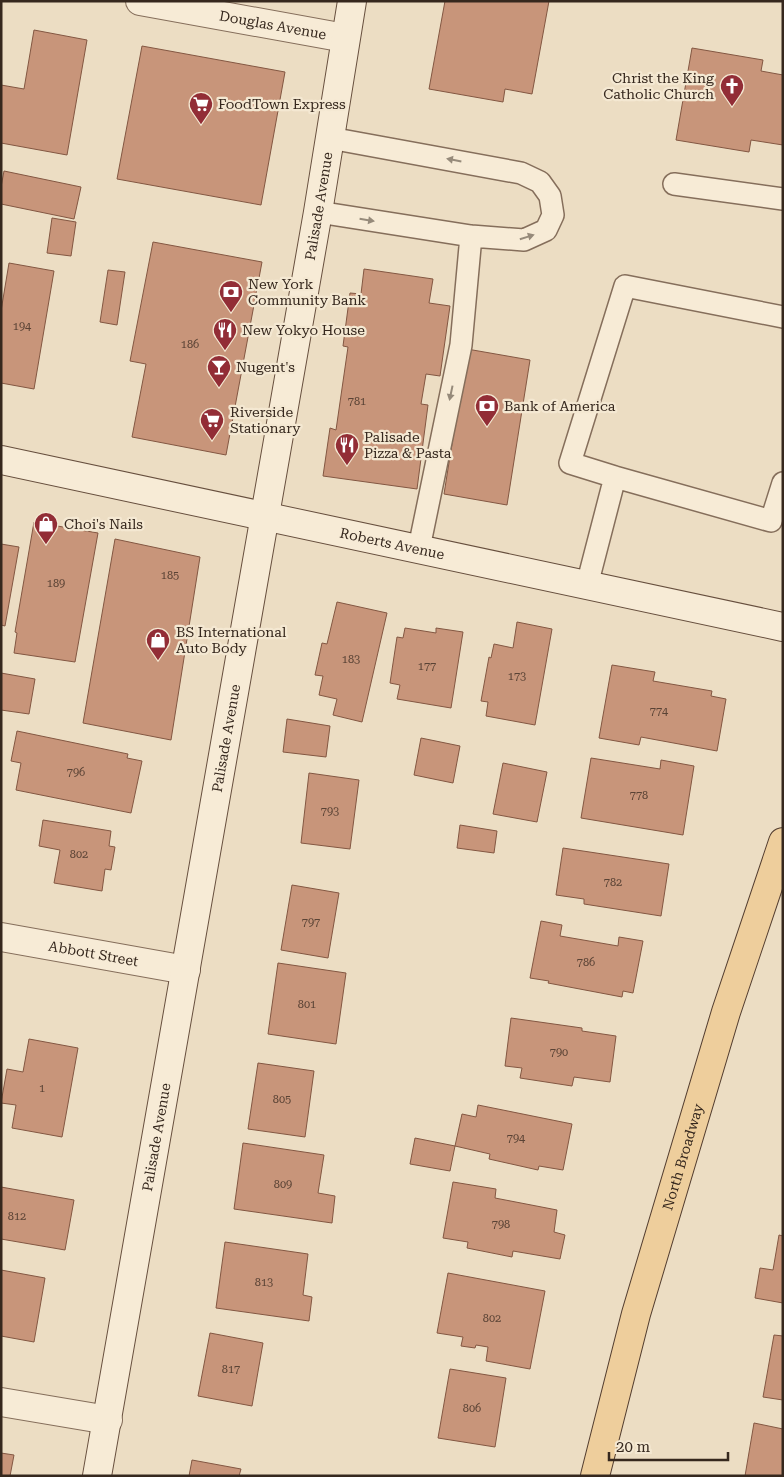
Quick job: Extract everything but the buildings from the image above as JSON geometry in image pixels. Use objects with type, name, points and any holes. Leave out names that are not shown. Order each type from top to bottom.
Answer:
[{"type":"main road","name":"North Broadway","points":[[594,1476],[636,1314],[675,1182],[726,1012],[783,842]]},
{"type":"street","name":"Douglas Avenue","points":[[140,1],[345,38]]},
{"type":"street","name":"Palisade Avenue","points":[[97,1476],[318,212],[352,1]]},
{"type":"street","name":"Roberts Avenue","points":[[1,460],[783,627]]},
{"type":"street","name":"Abbott Street","points":[[1,937],[186,970]]},
{"type":"street","points":[[1,1402],[108,1420]]},
{"type":"lane","points":[[318,212],[471,236],[524,240],[546,230],[553,215],[550,196],[540,182],[521,173],[330,138]]},
{"type":"lane","points":[[674,184],[783,199]]},
{"type":"lane","points":[[419,548],[461,345],[471,236]]},
{"type":"lane","points":[[783,317],[625,286],[570,462],[615,478],[771,521],[783,483]]},
{"type":"lane","points":[[587,585],[615,478]]},
{"type":"place","name":"Christ the King Catholic Church","points":[[732,107]]},
{"type":"place","name":"FoodTown Express","points":[[201,125]]},
{"type":"place","name":"New York Community Bank","points":[[231,313]]},
{"type":"place","name":"New Yokyo House","points":[[225,351]]},
{"type":"place","name":"Nugent's","points":[[219,388]]},
{"type":"place","name":"Bank of America","points":[[487,427]]},
{"type":"place","name":"Riverside Stationary","points":[[212,441]]},
{"type":"place","name":"Palisade Pizza & Pasta","points":[[347,466]]},
{"type":"place","name":"Choi's Nails","points":[[46,545]]},
{"type":"place","name":"BS International Auto Body","points":[[158,661]]}]
